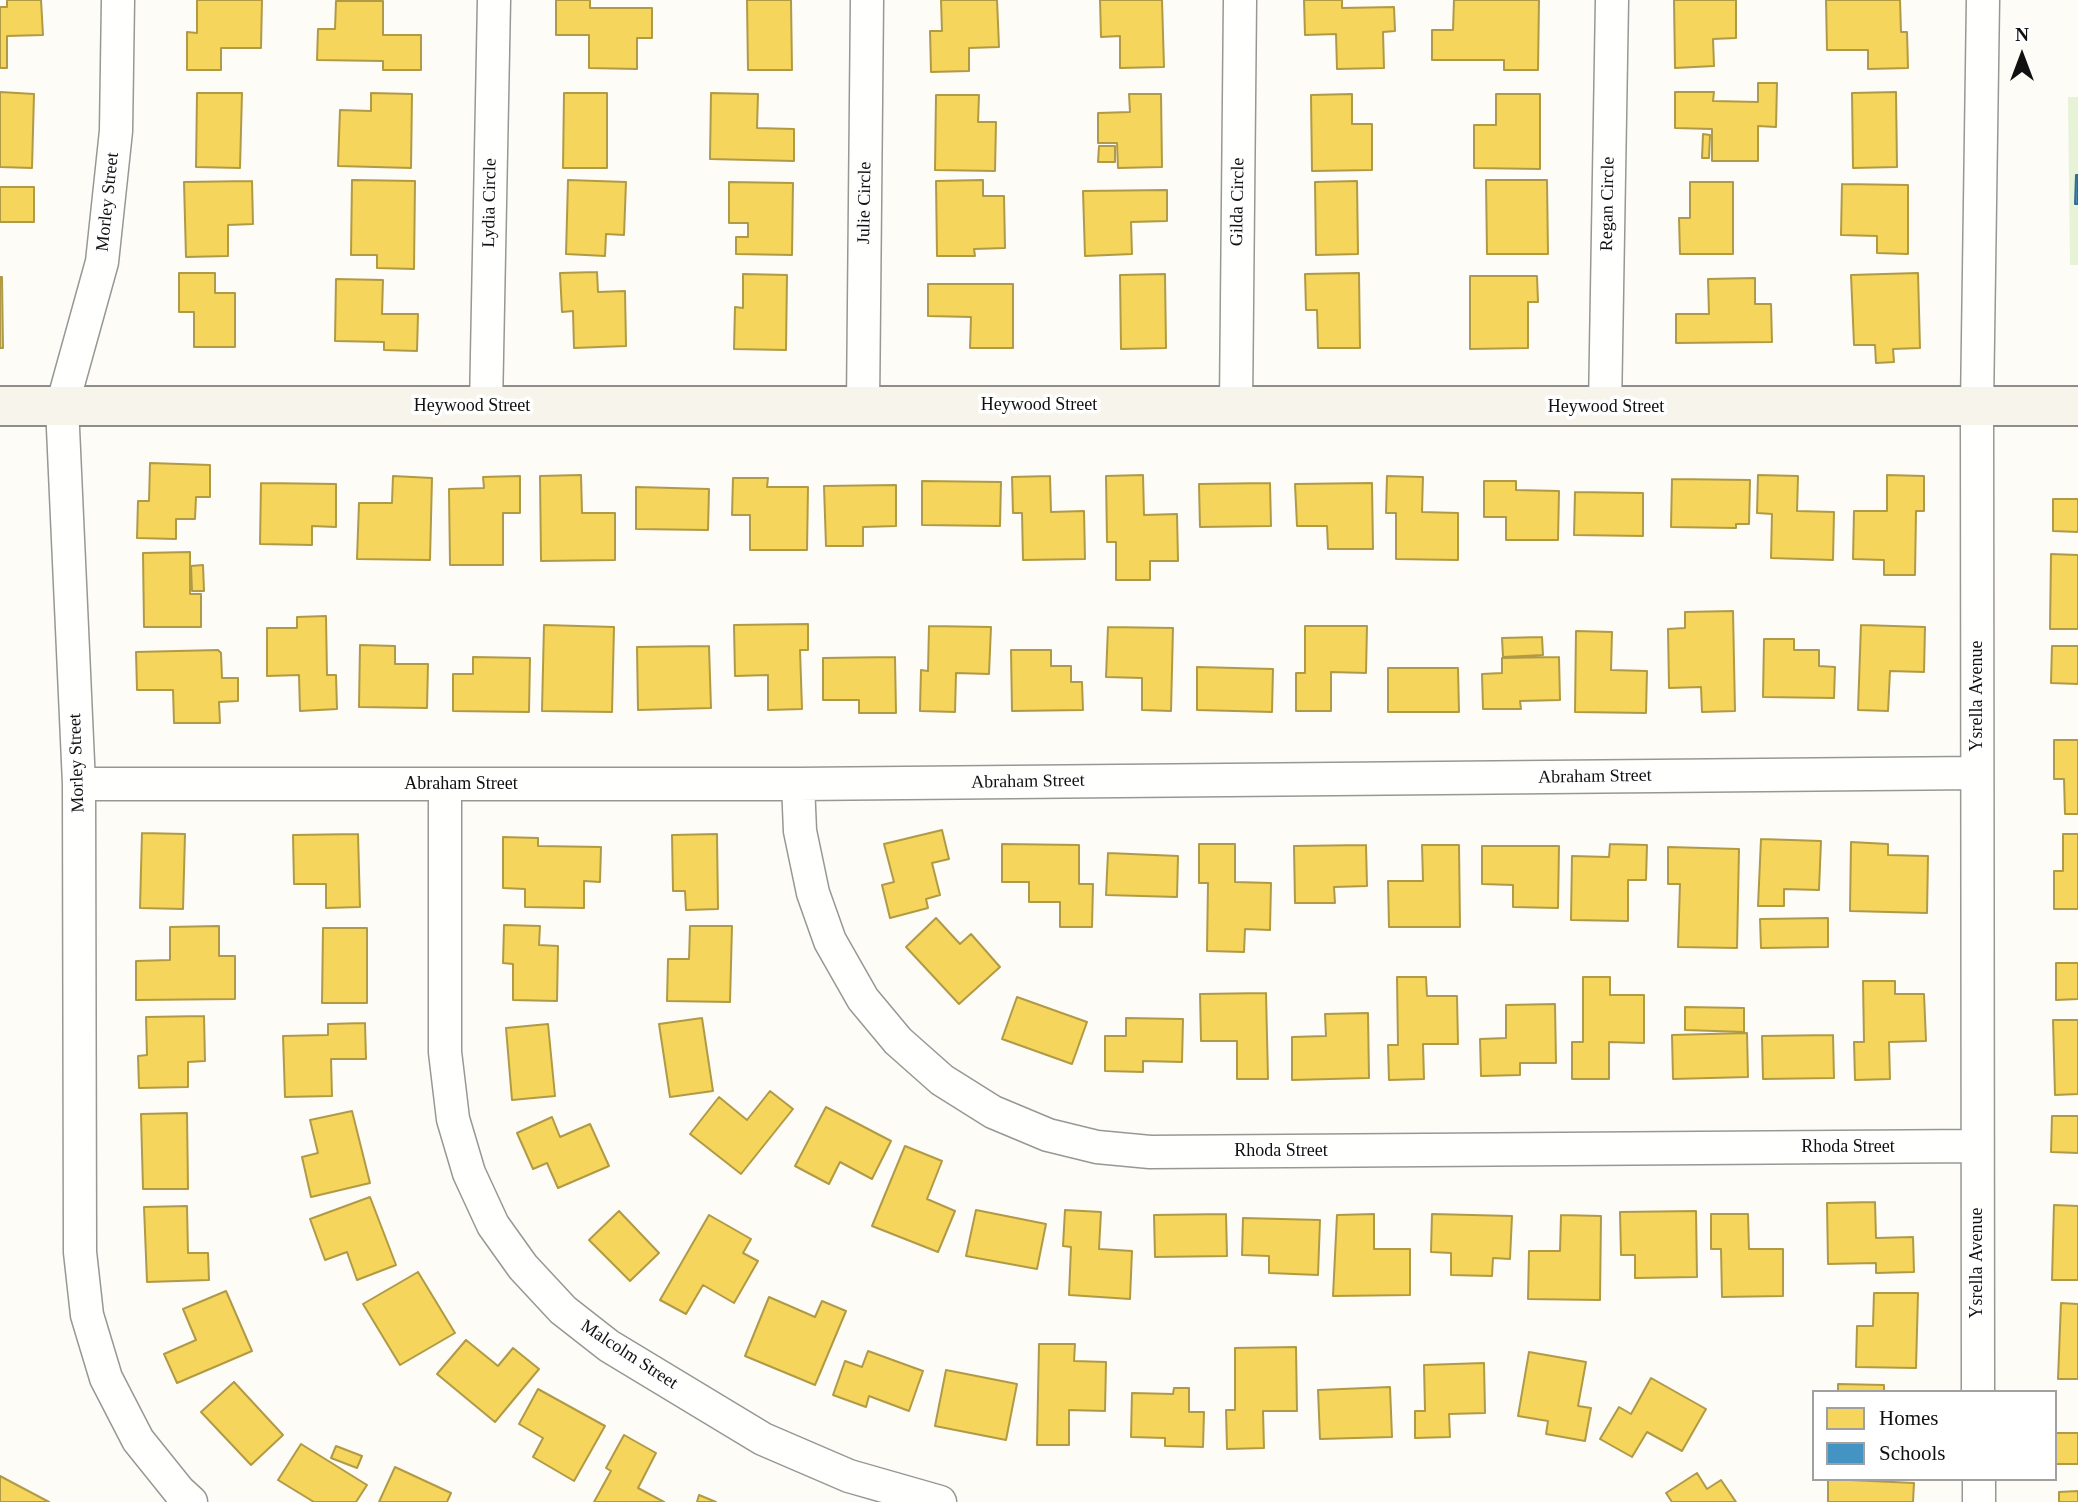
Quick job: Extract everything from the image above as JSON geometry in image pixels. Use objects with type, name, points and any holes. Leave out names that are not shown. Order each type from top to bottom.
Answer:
[{"type":"street","name":"Morley Street","points":[[118,0],[116,131],[102,262],[62,406],[79,784],[80,1252],[87,1315],[106,1378],[138,1440],[191,1502]]},
{"type":"street","name":"Lydia Circle","points":[[486,406],[494,0]]},
{"type":"street","name":"Julie Circle","points":[[863,406],[867,0]]},
{"type":"street","name":"Gilda Circle","points":[[1236,404],[1240,0]]},
{"type":"street","name":"Regan Circle","points":[[1605,408],[1612,0]]},
{"type":"street","name":"Ysrella Avenue","points":[[1978,1390],[1977,406],[1983,0]]},
{"type":"street","name":"Heywood Street","points":[[0,406],[1236,404],[1605,408],[2078,405]]},
{"type":"street","name":"Abraham Street","points":[[79,784],[798,784],[1977,773]]},
{"type":"street","name":"Malcolm Street","points":[[445,784],[445,1052],[451,1105],[469,1173],[501,1235],[523,1267],[563,1310],[609,1346],[762,1439],[849,1476],[940,1502]]},
{"type":"street","name":"Rhoda Street","points":[[798,784],[800,831],[813,893],[830,942],[863,999],[898,1041],[943,1080],[993,1112],[1048,1135],[1097,1147],[1150,1152],[1976,1146]]},
{"type":"street","points":[[1979,1481],[1979,1502]]},
{"type":"green space","points":[[2068,97],[2078,97],[2078,265],[2070,265]]},
{"type":"building: Homes","points":[[7,0],[41,0],[43,35],[7,36],[7,68],[0,68],[0,7],[7,7]]},
{"type":"building: Homes","points":[[197,0],[262,0],[261,48],[221,48],[221,70],[187,70],[187,32],[197,33]]},
{"type":"building: Homes","points":[[556,0],[590,0],[590,8],[652,8],[652,38],[637,38],[637,69],[589,68],[589,35],[556,35]]},
{"type":"building: Homes","points":[[747,0],[791,0],[792,70],[748,70]]},
{"type":"building: Homes","points":[[941,0],[997,0],[999,47],[969,48],[969,71],[931,72],[930,31],[942,31]]},
{"type":"building: Homes","points":[[1100,0],[1162,0],[1164,67],[1120,68],[1120,36],[1101,37]]},
{"type":"building: Homes","points":[[1304,0],[1342,0],[1342,8],[1394,7],[1395,31],[1383,32],[1384,68],[1337,69],[1336,34],[1305,35]]},
{"type":"building: Homes","points":[[1454,0],[1539,0],[1538,70],[1504,70],[1504,60],[1432,60],[1432,30],[1453,30]]},
{"type":"building: Homes","points":[[1674,0],[1736,0],[1736,38],[1713,39],[1714,66],[1675,68]]},
{"type":"building: Homes","points":[[1826,0],[1900,0],[1901,32],[1907,32],[1908,68],[1868,69],[1868,50],[1827,50]]},
{"type":"building: Homes","points":[[336,1],[383,1],[383,35],[421,35],[421,70],[383,70],[383,61],[317,60],[318,29],[335,29]]},
{"type":"building: Homes","points":[[1758,83],[1777,83],[1776,127],[1758,126],[1758,161],[1712,161],[1712,129],[1675,128],[1675,92],[1714,92],[1713,101],[1758,102]]},
{"type":"building: Homes","points":[[0,92],[34,94],[32,168],[0,167]]},
{"type":"building: Homes","points":[[1896,92],[1897,167],[1853,168],[1852,93]]},
{"type":"building: Homes","points":[[197,93],[242,93],[240,168],[196,167]]},
{"type":"building: Homes","points":[[371,93],[412,94],[411,168],[338,166],[340,110],[371,111]]},
{"type":"building: Homes","points":[[564,93],[607,93],[607,168],[563,168]]},
{"type":"building: Homes","points":[[711,93],[758,94],[757,128],[794,129],[794,161],[710,159]]},
{"type":"building: Homes","points":[[1129,94],[1161,94],[1162,167],[1118,168],[1117,143],[1098,143],[1098,113],[1130,112]]},
{"type":"building: Homes","points":[[1352,94],[1352,124],[1372,124],[1372,170],[1312,171],[1311,95]]},
{"type":"building: Homes","points":[[1496,94],[1540,94],[1540,169],[1474,168],[1474,125],[1496,125]]},
{"type":"building: Homes","points":[[936,95],[979,95],[978,122],[996,122],[995,171],[935,170]]},
{"type":"building: Homes","points":[[1703,134],[1710,135],[1709,158],[1702,158]]},
{"type":"building: Homes","points":[[1099,146],[1115,146],[1115,162],[1098,162]]},
{"type":"building: Homes","points":[[352,180],[415,181],[414,269],[377,268],[377,255],[351,255]]},
{"type":"building: Homes","points":[[568,180],[626,182],[624,235],[606,234],[605,256],[566,254]]},
{"type":"building: Homes","points":[[983,180],[983,196],[1004,196],[1005,248],[974,249],[975,256],[937,256],[936,181]]},
{"type":"building: Homes","points":[[1486,180],[1547,180],[1548,254],[1487,254]]},
{"type":"building: Homes","points":[[252,181],[253,224],[228,225],[228,256],[186,257],[184,182]]},
{"type":"building: Homes","points":[[1357,181],[1358,254],[1316,255],[1315,182]]},
{"type":"building: Homes","points":[[729,182],[793,183],[792,255],[736,254],[736,237],[748,237],[748,223],[729,223]]},
{"type":"building: Homes","points":[[1690,182],[1733,182],[1733,254],[1680,254],[1679,218],[1690,218]]},
{"type":"building: Homes","points":[[1842,184],[1908,185],[1908,254],[1877,253],[1877,236],[1841,235]]},
{"type":"building: Homes","points":[[0,187],[34,187],[34,222],[0,222]]},
{"type":"building: Homes","points":[[1167,190],[1167,221],[1131,222],[1132,254],[1085,256],[1083,191]]},
{"type":"building: Homes","points":[[597,272],[598,292],[625,291],[626,346],[574,348],[573,311],[562,312],[560,273]]},
{"type":"building: Homes","points":[[179,273],[215,273],[215,293],[235,293],[235,347],[194,347],[194,312],[179,312]]},
{"type":"building: Homes","points":[[1359,273],[1360,348],[1318,348],[1317,310],[1306,310],[1305,274]]},
{"type":"building: Homes","points":[[1918,273],[1920,348],[1893,349],[1894,362],[1876,363],[1875,345],[1854,345],[1851,275]]},
{"type":"building: Homes","points":[[743,274],[787,275],[786,350],[734,349],[735,307],[743,308]]},
{"type":"building: Homes","points":[[1165,274],[1166,348],[1121,349],[1120,275]]},
{"type":"building: Homes","points":[[1470,276],[1537,276],[1538,302],[1528,302],[1528,348],[1470,349]]},
{"type":"building: Homes","points":[[2,277],[3,348],[0,348]]},
{"type":"building: Homes","points":[[1755,278],[1755,304],[1771,304],[1772,342],[1676,343],[1676,314],[1709,314],[1708,279]]},
{"type":"building: Homes","points":[[336,279],[383,280],[382,314],[418,314],[417,351],[384,350],[384,342],[335,341]]},
{"type":"building: Homes","points":[[928,284],[1013,284],[1013,348],[970,348],[971,317],[928,316]]},
{"type":"building: Homes","points":[[150,463],[210,465],[210,497],[196,497],[195,519],[176,519],[176,539],[137,538],[138,501],[149,501]]},
{"type":"building: Homes","points":[[581,475],[582,513],[615,513],[615,560],[541,561],[540,476]]},
{"type":"building: Homes","points":[[1143,475],[1144,515],[1177,514],[1178,561],[1150,561],[1150,580],[1116,580],[1116,542],[1107,542],[1106,476]]},
{"type":"building: Homes","points":[[1758,475],[1798,476],[1797,511],[1834,512],[1833,560],[1771,558],[1772,514],[1757,513]]},
{"type":"building: Homes","points":[[1887,475],[1924,476],[1924,511],[1916,511],[1915,575],[1884,575],[1884,560],[1853,559],[1854,511],[1887,511]]},
{"type":"building: Homes","points":[[393,476],[432,478],[430,560],[357,559],[359,503],[392,503]]},
{"type":"building: Homes","points":[[520,476],[520,513],[503,513],[503,565],[450,565],[449,489],[484,488],[483,477]]},
{"type":"building: Homes","points":[[1050,476],[1051,512],[1084,511],[1085,559],[1023,560],[1022,513],[1013,513],[1012,477]]},
{"type":"building: Homes","points":[[1387,476],[1423,477],[1422,512],[1458,513],[1458,560],[1396,559],[1396,513],[1386,513]]},
{"type":"building: Homes","points":[[733,478],[768,478],[767,487],[808,487],[807,550],[750,550],[750,515],[732,515]]},
{"type":"building: Homes","points":[[1672,479],[1750,480],[1749,524],[1736,524],[1736,528],[1671,527]]},
{"type":"building: Homes","points":[[922,481],[1001,482],[1000,526],[922,525]]},
{"type":"building: Homes","points":[[1484,481],[1516,481],[1516,490],[1559,491],[1558,540],[1506,540],[1506,517],[1484,517]]},
{"type":"building: Homes","points":[[261,483],[336,484],[336,527],[312,526],[312,545],[260,544]]},
{"type":"building: Homes","points":[[1270,483],[1271,526],[1200,527],[1199,484]]},
{"type":"building: Homes","points":[[1372,483],[1373,549],[1328,549],[1327,526],[1297,526],[1295,484]]},
{"type":"building: Homes","points":[[896,485],[896,526],[863,527],[863,546],[826,546],[824,486]]},
{"type":"building: Homes","points":[[636,487],[709,489],[708,530],[636,529]]},
{"type":"building: Homes","points":[[1575,492],[1643,493],[1643,536],[1574,535]]},
{"type":"building: Homes","points":[[2053,499],[2078,499],[2078,532],[2053,531]]},
{"type":"building: Homes","points":[[190,552],[190,594],[201,594],[201,627],[144,627],[143,553]]},
{"type":"building: Homes","points":[[2051,554],[2078,555],[2078,629],[2050,629]]},
{"type":"building: Homes","points":[[203,565],[204,591],[192,591],[191,566]]},
{"type":"building: Homes","points":[[1733,611],[1735,711],[1702,712],[1701,687],[1669,688],[1668,629],[1685,628],[1685,612]]},
{"type":"building: Homes","points":[[326,616],[327,675],[336,675],[337,709],[300,711],[299,675],[267,676],[267,628],[297,628],[297,617]]},
{"type":"building: Homes","points":[[808,624],[808,650],[800,650],[802,709],[768,710],[768,675],[735,676],[734,625]]},
{"type":"building: Homes","points":[[544,625],[614,627],[612,712],[542,711]]},
{"type":"building: Homes","points":[[1861,625],[1925,627],[1924,672],[1890,671],[1888,711],[1858,710]]},
{"type":"building: Homes","points":[[929,626],[991,627],[989,674],[956,673],[955,712],[920,711],[921,670],[928,671]]},
{"type":"building: Homes","points":[[1305,626],[1367,626],[1366,673],[1331,672],[1331,711],[1296,711],[1296,673],[1305,673]]},
{"type":"building: Homes","points":[[1108,627],[1173,628],[1171,711],[1142,710],[1142,678],[1106,677]]},
{"type":"building: Homes","points":[[1576,631],[1612,632],[1611,670],[1647,671],[1646,713],[1575,712]]},
{"type":"building: Homes","points":[[1542,637],[1543,655],[1503,657],[1502,638]]},
{"type":"building: Homes","points":[[1764,639],[1794,639],[1794,650],[1819,650],[1819,666],[1835,667],[1834,698],[1763,697]]},
{"type":"building: Homes","points":[[360,645],[395,646],[395,664],[428,664],[427,708],[359,707]]},
{"type":"building: Homes","points":[[709,646],[711,708],[638,710],[637,647]]},
{"type":"building: Homes","points":[[2052,646],[2078,646],[2078,684],[2051,683]]},
{"type":"building: Homes","points":[[218,650],[221,653],[222,678],[238,678],[238,701],[219,702],[220,723],[174,723],[173,690],[137,690],[136,652]]},
{"type":"building: Homes","points":[[1011,650],[1051,650],[1051,666],[1071,666],[1071,682],[1082,682],[1083,710],[1012,711]]},
{"type":"building: Homes","points":[[473,657],[530,658],[529,712],[453,711],[453,674],[473,674]]},
{"type":"building: Homes","points":[[895,657],[896,713],[859,713],[859,700],[823,700],[823,658]]},
{"type":"building: Homes","points":[[1559,657],[1560,700],[1520,701],[1521,709],[1483,709],[1482,674],[1502,673],[1502,658]]},
{"type":"building: Homes","points":[[1197,667],[1273,669],[1272,712],[1197,710]]},
{"type":"building: Homes","points":[[1388,668],[1458,668],[1459,712],[1388,712]]},
{"type":"building: Homes","points":[[2054,740],[2078,740],[2078,814],[2065,814],[2064,779],[2054,779]]},
{"type":"building: Homes","points":[[942,830],[949,859],[932,863],[940,895],[926,899],[928,908],[890,918],[882,885],[894,882],[884,844]]},
{"type":"building: Homes","points":[[142,833],[185,834],[183,909],[140,908]]},
{"type":"building: Homes","points":[[358,834],[360,907],[326,908],[326,884],[294,884],[293,835]]},
{"type":"building: Homes","points":[[717,834],[718,909],[686,910],[685,891],[673,891],[672,835]]},
{"type":"building: Homes","points":[[2063,834],[2078,834],[2078,909],[2054,909],[2054,871],[2063,871]]},
{"type":"building: Homes","points":[[503,837],[538,838],[538,846],[601,847],[600,882],[584,881],[584,908],[525,907],[525,889],[503,888]]},
{"type":"building: Homes","points":[[1761,839],[1821,841],[1819,890],[1784,889],[1784,906],[1758,906]]},
{"type":"building: Homes","points":[[1851,842],[1888,844],[1888,855],[1928,856],[1927,913],[1850,911]]},
{"type":"building: Homes","points":[[1002,844],[1079,845],[1079,884],[1093,884],[1092,927],[1060,927],[1060,902],[1029,902],[1029,882],[1002,882]]},
{"type":"building: Homes","points":[[1199,844],[1235,844],[1235,882],[1271,883],[1270,930],[1245,929],[1244,952],[1207,951],[1208,883],[1199,883]]},
{"type":"building: Homes","points":[[1610,844],[1647,845],[1646,880],[1628,880],[1628,921],[1571,920],[1572,856],[1609,857]]},
{"type":"building: Homes","points":[[1366,845],[1367,886],[1334,887],[1335,903],[1295,903],[1294,846]]},
{"type":"building: Homes","points":[[1422,845],[1459,845],[1460,927],[1389,927],[1388,881],[1423,881]]},
{"type":"building: Homes","points":[[1482,846],[1559,846],[1558,908],[1513,907],[1513,885],[1482,884]]},
{"type":"building: Homes","points":[[1668,847],[1739,849],[1737,948],[1678,947],[1680,884],[1668,884]]},
{"type":"building: Homes","points":[[1108,853],[1178,856],[1177,897],[1106,895]]},
{"type":"building: Homes","points":[[936,918],[960,944],[971,934],[1000,967],[959,1004],[906,947]]},
{"type":"building: Homes","points":[[1828,918],[1828,947],[1761,948],[1760,919]]},
{"type":"building: Homes","points":[[504,925],[540,926],[539,945],[558,946],[557,1001],[513,1000],[513,964],[503,963]]},
{"type":"building: Homes","points":[[219,926],[219,956],[235,956],[235,999],[136,1000],[136,961],[170,960],[170,927]]},
{"type":"building: Homes","points":[[690,926],[732,926],[730,1002],[667,1001],[668,959],[689,959]]},
{"type":"building: Homes","points":[[323,928],[367,928],[367,1003],[322,1003]]},
{"type":"building: Homes","points":[[2056,963],[2078,963],[2078,999],[2056,1000]]},
{"type":"building: Homes","points":[[1397,977],[1426,977],[1427,996],[1457,996],[1458,1044],[1423,1044],[1424,1079],[1389,1080],[1388,1045],[1398,1045]]},
{"type":"building: Homes","points":[[1583,977],[1610,977],[1610,995],[1644,995],[1644,1043],[1609,1042],[1609,1079],[1572,1079],[1572,1042],[1583,1042]]},
{"type":"building: Homes","points":[[1863,981],[1895,981],[1895,994],[1924,994],[1926,1041],[1889,1042],[1890,1079],[1855,1080],[1854,1042],[1864,1042]]},
{"type":"building: Homes","points":[[1266,993],[1268,1079],[1237,1079],[1237,1041],[1201,1041],[1200,994]]},
{"type":"building: Homes","points":[[1017,997],[1087,1022],[1072,1064],[1002,1039]]},
{"type":"building: Homes","points":[[1555,1004],[1556,1063],[1520,1063],[1520,1075],[1481,1076],[1480,1039],[1506,1038],[1506,1005]]},
{"type":"building: Homes","points":[[1685,1007],[1744,1008],[1744,1032],[1685,1030]]},
{"type":"building: Homes","points":[[1368,1013],[1369,1078],[1292,1080],[1292,1037],[1326,1036],[1325,1014]]},
{"type":"building: Homes","points":[[204,1016],[205,1061],[188,1062],[188,1087],[139,1088],[138,1056],[147,1055],[146,1017]]},
{"type":"building: Homes","points":[[702,1018],[713,1091],[670,1097],[659,1024]]},
{"type":"building: Homes","points":[[1126,1018],[1183,1019],[1182,1062],[1143,1061],[1143,1072],[1105,1071],[1105,1036],[1126,1036]]},
{"type":"building: Homes","points":[[2053,1020],[2078,1020],[2078,1094],[2055,1095]]},
{"type":"building: Homes","points":[[365,1023],[366,1059],[331,1059],[332,1096],[285,1097],[283,1036],[328,1035],[328,1024]]},
{"type":"building: Homes","points":[[548,1024],[555,1096],[512,1100],[506,1028]]},
{"type":"building: Homes","points":[[1747,1033],[1748,1077],[1673,1079],[1672,1035]]},
{"type":"building: Homes","points":[[1833,1035],[1834,1078],[1763,1079],[1762,1036]]},
{"type":"building: Homes","points":[[770,1091],[793,1109],[741,1174],[690,1134],[719,1097],[747,1120]]},
{"type":"building: Homes","points":[[826,1107],[891,1141],[872,1179],[840,1162],[829,1184],[795,1166]]},
{"type":"building: Homes","points":[[352,1111],[370,1183],[311,1197],[302,1157],[318,1153],[310,1120]]},
{"type":"building: Homes","points":[[187,1113],[188,1189],[143,1189],[141,1114]]},
{"type":"building: Homes","points":[[2052,1116],[2078,1116],[2078,1153],[2051,1152]]},
{"type":"building: Homes","points":[[552,1117],[560,1137],[590,1124],[609,1166],[558,1188],[547,1163],[533,1169],[517,1133]]},
{"type":"building: Homes","points":[[905,1146],[942,1161],[927,1199],[955,1211],[938,1252],[872,1226]]},
{"type":"building: Homes","points":[[370,1197],[396,1265],[357,1280],[347,1252],[325,1260],[310,1219]]},
{"type":"building: Homes","points":[[1875,1202],[1876,1238],[1913,1237],[1914,1272],[1876,1273],[1876,1263],[1828,1264],[1827,1203]]},
{"type":"building: Homes","points":[[2054,1205],[2078,1206],[2078,1280],[2052,1280]]},
{"type":"building: Homes","points":[[187,1206],[188,1253],[208,1253],[209,1280],[147,1282],[144,1207]]},
{"type":"building: Homes","points":[[976,1210],[1046,1224],[1037,1269],[966,1256]]},
{"type":"building: Homes","points":[[1065,1210],[1101,1212],[1099,1249],[1132,1251],[1130,1299],[1069,1295],[1071,1247],[1063,1246]]},
{"type":"building: Homes","points":[[619,1211],[659,1253],[630,1281],[589,1240]]},
{"type":"building: Homes","points":[[1696,1211],[1697,1277],[1635,1278],[1635,1255],[1621,1255],[1620,1212]]},
{"type":"building: Homes","points":[[1226,1214],[1227,1256],[1155,1257],[1154,1215]]},
{"type":"building: Homes","points":[[1374,1214],[1374,1249],[1410,1249],[1410,1295],[1333,1296],[1337,1215]]},
{"type":"building: Homes","points":[[1432,1214],[1512,1216],[1510,1259],[1493,1258],[1492,1276],[1451,1275],[1451,1253],[1431,1252]]},
{"type":"building: Homes","points":[[1711,1214],[1748,1214],[1749,1249],[1783,1249],[1783,1296],[1722,1297],[1721,1249],[1711,1249]]},
{"type":"building: Homes","points":[[709,1215],[751,1239],[743,1253],[758,1261],[734,1303],[703,1285],[686,1314],[660,1300]]},
{"type":"building: Homes","points":[[1561,1215],[1601,1216],[1600,1300],[1528,1299],[1529,1251],[1560,1251]]},
{"type":"building: Homes","points":[[1243,1218],[1320,1220],[1318,1275],[1269,1273],[1269,1256],[1242,1255]]},
{"type":"building: Homes","points":[[418,1272],[455,1333],[400,1365],[363,1304]]},
{"type":"building: Homes","points":[[226,1291],[252,1351],[177,1383],[164,1354],[196,1340],[183,1309]]},
{"type":"building: Homes","points":[[1874,1293],[1918,1293],[1916,1368],[1856,1367],[1857,1326],[1873,1326]]},
{"type":"building: Homes","points":[[769,1297],[815,1317],[822,1301],[846,1311],[815,1385],[745,1356]]},
{"type":"building: Homes","points":[[2061,1303],[2078,1304],[2078,1379],[2058,1379]]},
{"type":"building: Homes","points":[[466,1340],[498,1366],[513,1348],[539,1369],[495,1422],[437,1374]]},
{"type":"building: Homes","points":[[1039,1344],[1075,1344],[1074,1361],[1106,1362],[1105,1411],[1069,1410],[1069,1445],[1037,1445]]},
{"type":"building: Homes","points":[[1296,1347],[1297,1411],[1263,1411],[1264,1448],[1227,1449],[1226,1410],[1235,1410],[1235,1348]]},
{"type":"building: Homes","points":[[868,1351],[923,1371],[909,1411],[869,1396],[866,1407],[833,1395],[845,1361],[862,1367]]},
{"type":"building: Homes","points":[[1529,1352],[1586,1362],[1578,1406],[1591,1408],[1585,1441],[1546,1434],[1548,1421],[1518,1416]]},
{"type":"building: Homes","points":[[1484,1363],[1485,1413],[1449,1414],[1450,1437],[1415,1438],[1415,1411],[1425,1411],[1424,1365]]},
{"type":"building: Homes","points":[[946,1370],[1017,1384],[1006,1440],[935,1426]]},
{"type":"building: Homes","points":[[1651,1378],[1706,1409],[1682,1451],[1647,1432],[1632,1457],[1600,1439],[1619,1407],[1631,1414]]},
{"type":"building: Homes","points":[[234,1382],[283,1435],[251,1465],[201,1412]]},
{"type":"building: Homes","points":[[1838,1384],[1884,1385],[1884,1390],[1838,1390]]},
{"type":"building: Homes","points":[[1390,1387],[1392,1437],[1320,1439],[1318,1390]]},
{"type":"building: Homes","points":[[1174,1388],[1189,1388],[1189,1412],[1204,1412],[1203,1447],[1165,1446],[1165,1438],[1131,1437],[1132,1393],[1173,1394]]},
{"type":"building: Homes","points":[[538,1389],[605,1426],[574,1481],[533,1457],[543,1438],[519,1424]]},
{"type":"building: Homes","points":[[2057,1433],[2078,1433],[2078,1464],[2057,1464]]},
{"type":"building: Homes","points":[[624,1435],[656,1453],[638,1488],[664,1502],[594,1502],[611,1471],[606,1468]]},
{"type":"building: Homes","points":[[301,1444],[367,1485],[356,1502],[314,1502],[278,1480]]},
{"type":"building: Homes","points":[[336,1446],[362,1456],[357,1468],[331,1458]]},
{"type":"building: Homes","points":[[395,1467],[451,1493],[447,1502],[379,1502]]},
{"type":"building: Homes","points":[[1697,1473],[1707,1489],[1721,1480],[1736,1502],[1672,1502],[1666,1493]]},
{"type":"building: Homes","points":[[0,1476],[49,1502],[0,1502]]},
{"type":"building: Homes","points":[[1828,1481],[1914,1483],[1913,1502],[1828,1502]]},
{"type":"building: Homes","points":[[2078,1491],[2078,1502],[2059,1502],[2059,1492]]},
{"type":"building: Homes","points":[[699,1495],[716,1502],[697,1502]]},
{"type":"building: Schools","points":[[2078,175],[2078,204],[2075,204]]}]
